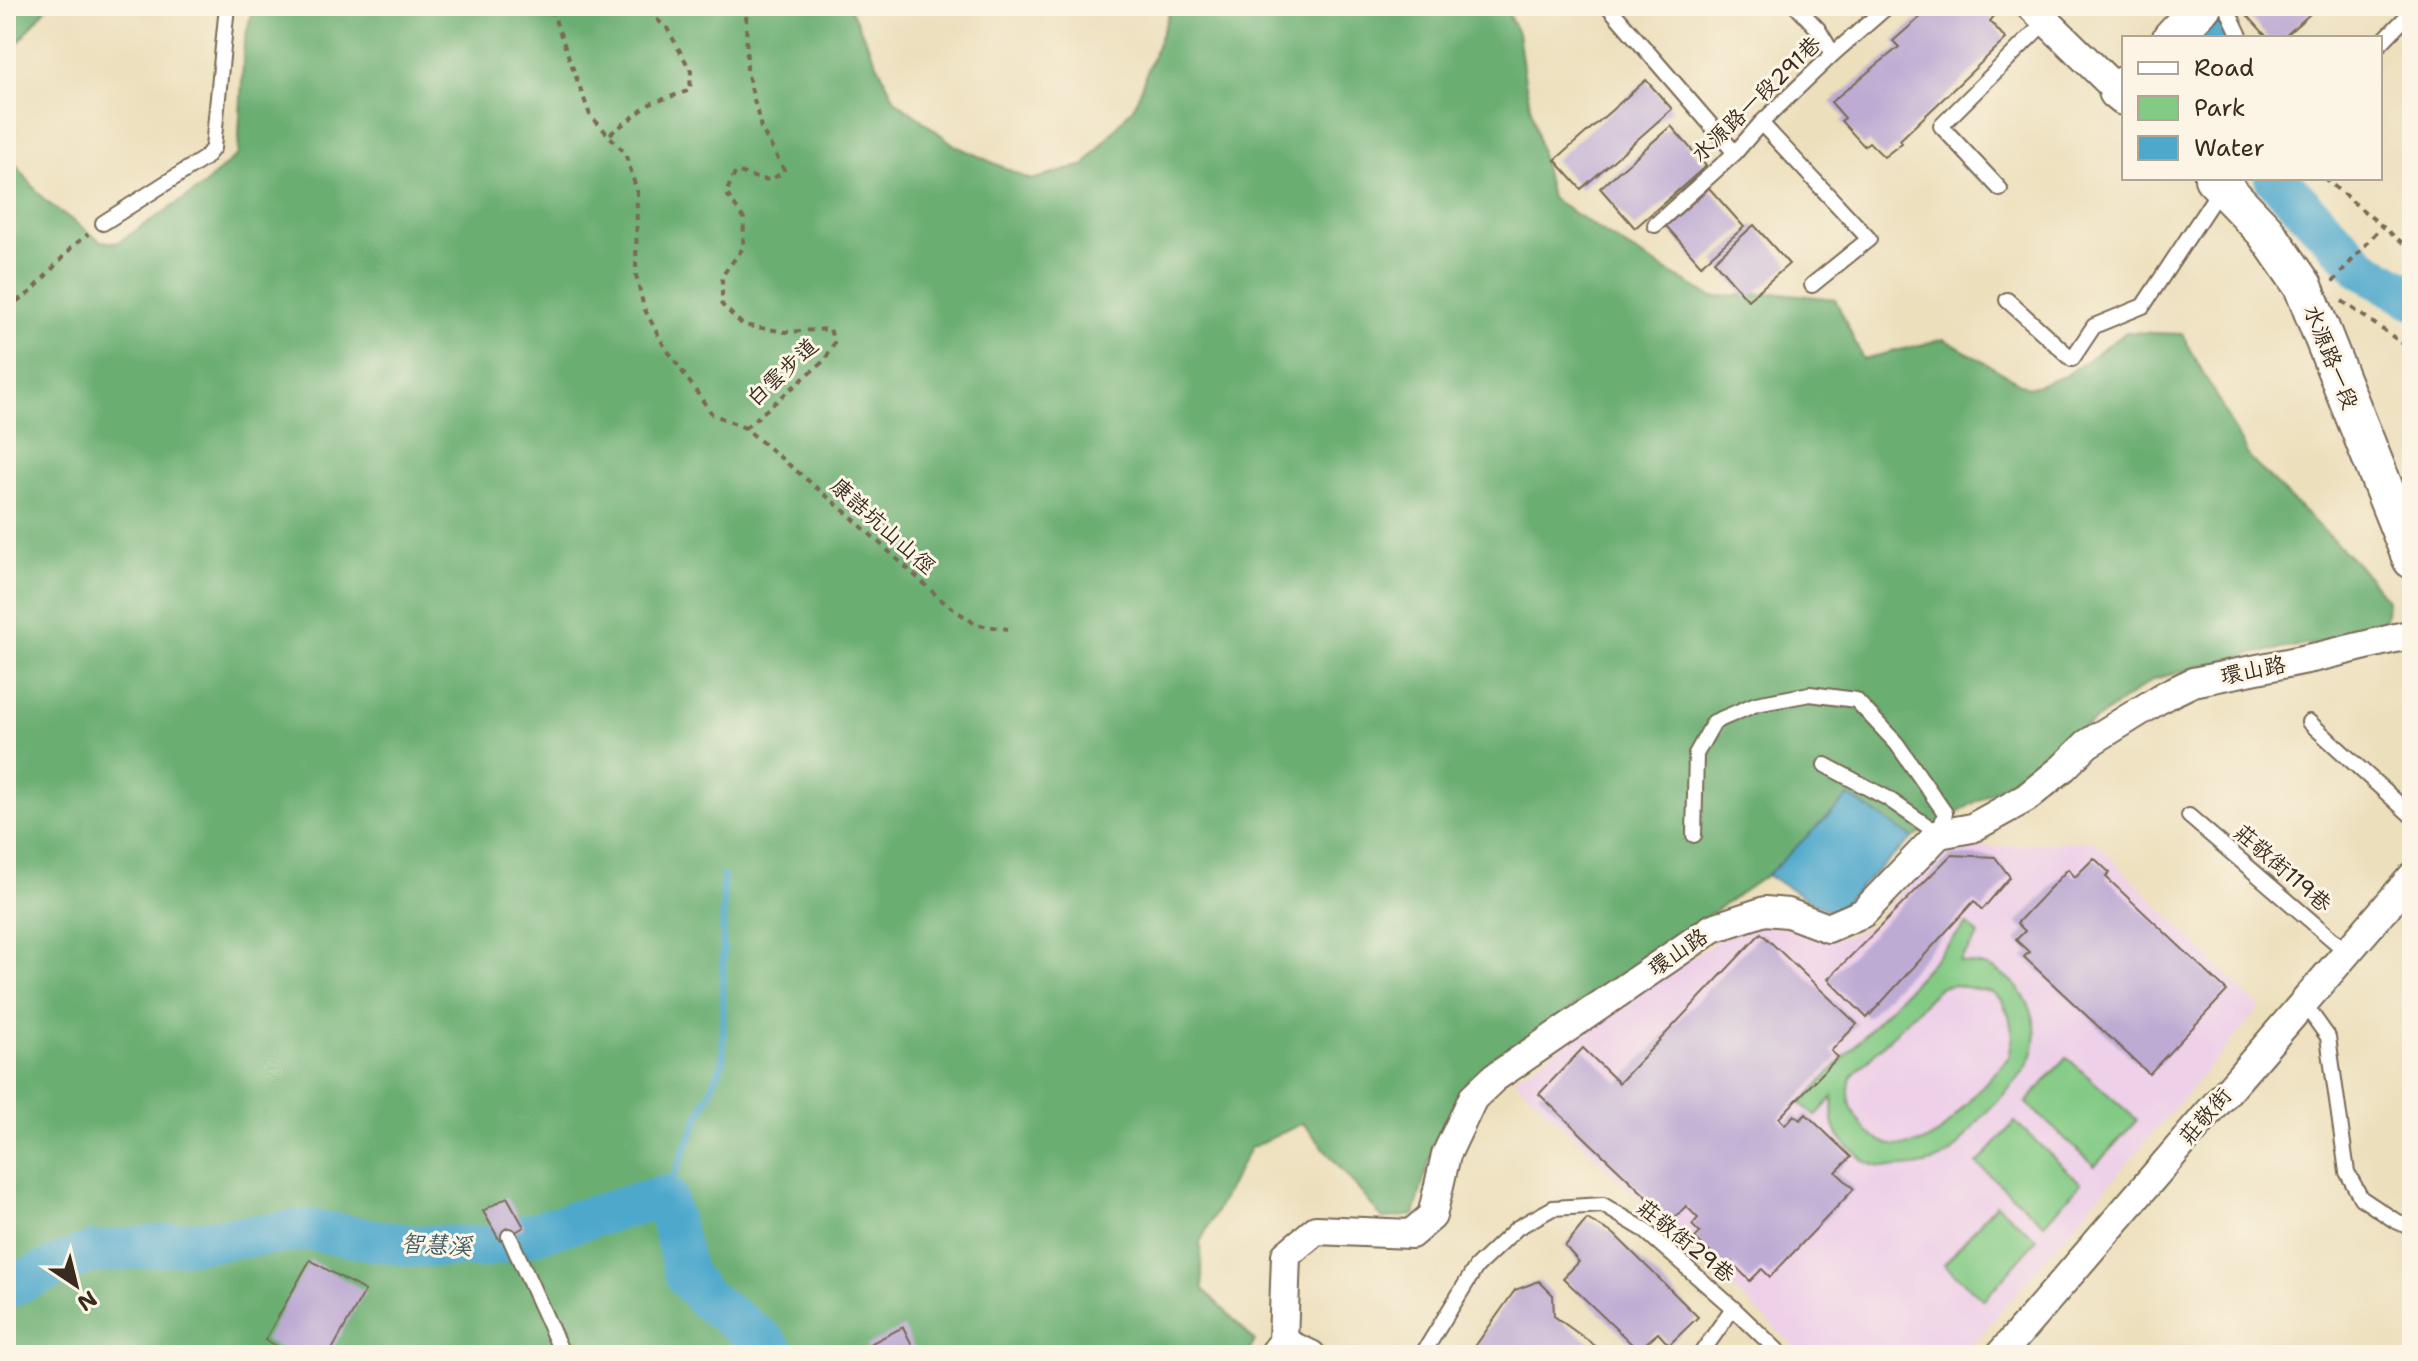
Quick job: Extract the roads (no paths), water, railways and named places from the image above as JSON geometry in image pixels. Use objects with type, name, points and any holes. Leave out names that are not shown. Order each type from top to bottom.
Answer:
[{"type":"street","points":[[2038,13],[2122,91]]},
{"type":"street","name":"水源路一段","points":[[2218,182],[2265,231],[2303,286],[2412,559]]},
{"type":"street","name":"環山路","points":[[1278,1349],[1286,1255],[1316,1230],[1411,1234],[1432,1216],[1446,1155],[1473,1098],[1494,1078],[1713,928],[1765,911],[1788,913],[1828,928],[1863,913],[1939,834],[1972,828],[2026,798],[2087,744],[2166,695],[2193,682],[2412,634]]},
{"type":"street","name":"莊敬街","points":[[2000,1355],[2412,877]]},
{"type":"street","points":[[1278,1349],[1311,1355]]},
{"type":"lane","points":[[103,223],[205,158],[213,148],[227,6]]},
{"type":"lane","points":[[1608,6],[1735,153]]},
{"type":"lane","points":[[1796,6],[1818,29],[1833,54]]},
{"type":"lane","name":"水源路一段291巷","points":[[1655,225],[1735,153],[1761,123],[1833,54],[1888,6]]},
{"type":"lane","points":[[2226,6],[2240,36]]},
{"type":"lane","points":[[2382,42],[2412,11]]},
{"type":"lane","points":[[2000,189],[1941,126],[2038,13]]},
{"type":"lane","points":[[1761,123],[1869,239],[1812,285]]},
{"type":"lane","points":[[2007,300],[2072,359],[2094,326],[2143,306],[2218,182]]},
{"type":"lane","points":[[1694,835],[1696,754],[1714,722],[1756,704],[1810,694],[1856,700],[1877,722],[1897,744],[1945,813],[1939,834],[1887,798],[1825,765]]},
{"type":"lane","points":[[2309,722],[2412,816]]},
{"type":"lane","name":"莊敬街119巷","points":[[2189,816],[2347,952]]},
{"type":"lane","points":[[2303,1002],[2328,1037],[2347,1172],[2361,1198],[2412,1228]]},
{"type":"lane","name":"莊敬街29巷","points":[[1422,1355],[1476,1267],[1517,1228],[1553,1208],[1603,1205],[1643,1229],[1782,1355]]},
{"type":"lane","points":[[509,1236],[563,1355]]},
{"type":"lane","points":[[1700,1355],[1733,1308]]},
{"type":"water","points":[[1849,796],[1913,838],[1832,913],[1767,875]]},
{"type":"waterway","points":[[2196,6],[2206,36]]},
{"type":"waterway","points":[[2277,180],[2362,268],[2412,298]]},
{"type":"waterway","points":[[665,1196],[723,1061],[723,876]]},
{"type":"waterway","name":"智慧溪","points":[[6,1288],[88,1253],[310,1230],[412,1246],[485,1247],[665,1196],[686,1276],[706,1299],[763,1340],[776,1355]]}]
